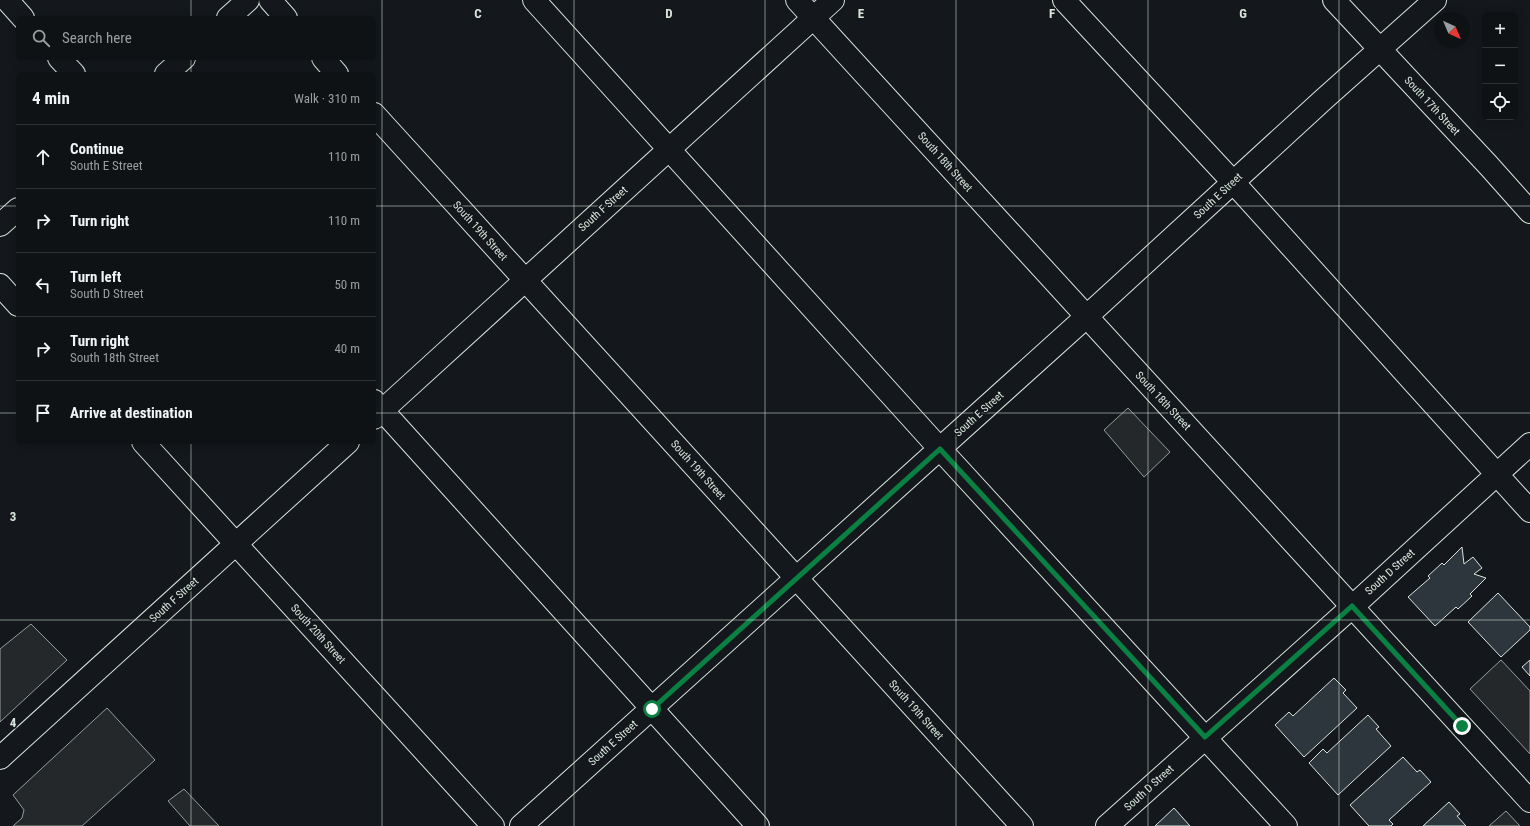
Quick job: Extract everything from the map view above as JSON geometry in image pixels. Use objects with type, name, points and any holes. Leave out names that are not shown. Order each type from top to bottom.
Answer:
[{"type":"street","points":[[7,0],[22,16]]},
{"type":"street","points":[[230,16],[248,0]]},
{"type":"street","points":[[270,0],[284,16]]},
{"type":"street","points":[[534,0],[940,449],[1286,826]]},
{"type":"street","name":"South 18th Street","points":[[797,0],[1530,801]]},
{"type":"street","name":"South F Street","points":[[377,410],[525,280],[833,0]]},
{"type":"street","points":[[1064,0],[1233,182],[1530,511]]},
{"type":"street","name":"South 17th Street","points":[[1334,0],[1530,212]]},
{"type":"street","name":"South E Street","points":[[521,826],[940,449],[1324,99],[1435,0]]},
{"type":"street","points":[[62,60],[72,72]]},
{"type":"street","points":[[168,72],[182,60]]},
{"type":"street","points":[[325,60],[335,72]]},
{"type":"street","name":"South 19th Street","points":[[376,116],[1022,826]]},
{"type":"street","points":[[0,225],[16,211]]},
{"type":"street","points":[[0,285],[16,303]]},
{"type":"street","points":[[377,410],[758,826]]},
{"type":"street","name":"South 20th Street","points":[[145,444],[493,826]]},
{"type":"street","name":"South F Street","points":[[0,758],[346,444]]},
{"type":"street","name":"South D Street","points":[[1106,826],[1352,606],[1530,444]]},
{"type":"shaded area","points":[[1128,408],[1170,452],[1144,477],[1104,430]]},
{"type":"shaded area","points":[[31,624],[67,660],[0,722],[0,649]]},
{"type":"shaded area","points":[[1501,660],[1530,691],[1530,754],[1470,689]]},
{"type":"shaded area","points":[[107,708],[155,760],[82,826],[13,826],[22,818],[24,810],[13,795]]},
{"type":"shaded area","points":[[184,789],[219,826],[190,826],[168,801]]},
{"type":"shaded area","points":[[1506,811],[1520,826],[1489,826]]},
{"type":"building","points":[[1462,547],[1464,564],[1473,557],[1482,568],[1474,574],[1486,578],[1470,594],[1472,596],[1458,609],[1456,607],[1435,626],[1408,597],[1430,578],[1428,576],[1442,563],[1444,565]]},
{"type":"building","points":[[1498,593],[1530,627],[1530,630],[1501,657],[1468,622]]},
{"type":"building","points":[[1530,660],[1530,676],[1522,667]]},
{"type":"building","points":[[1334,678],[1346,690],[1343,693],[1357,708],[1304,757],[1275,725],[1289,712],[1293,716]]},
{"type":"building","points":[[1368,715],[1379,727],[1376,729],[1391,746],[1338,795],[1309,763],[1323,749],[1327,753]]},
{"type":"building","points":[[1403,757],[1417,772],[1420,770],[1431,782],[1389,820],[1393,824],[1391,826],[1369,826],[1350,805]]},
{"type":"building","points":[[1449,802],[1460,814],[1457,816],[1466,826],[1423,826]]},
{"type":"building","points":[[1174,808],[1190,826],[1155,826]]},
{"type":"route","points":[[652,709],[940,449],[1205,737],[1352,606],[1462,726]]}]
